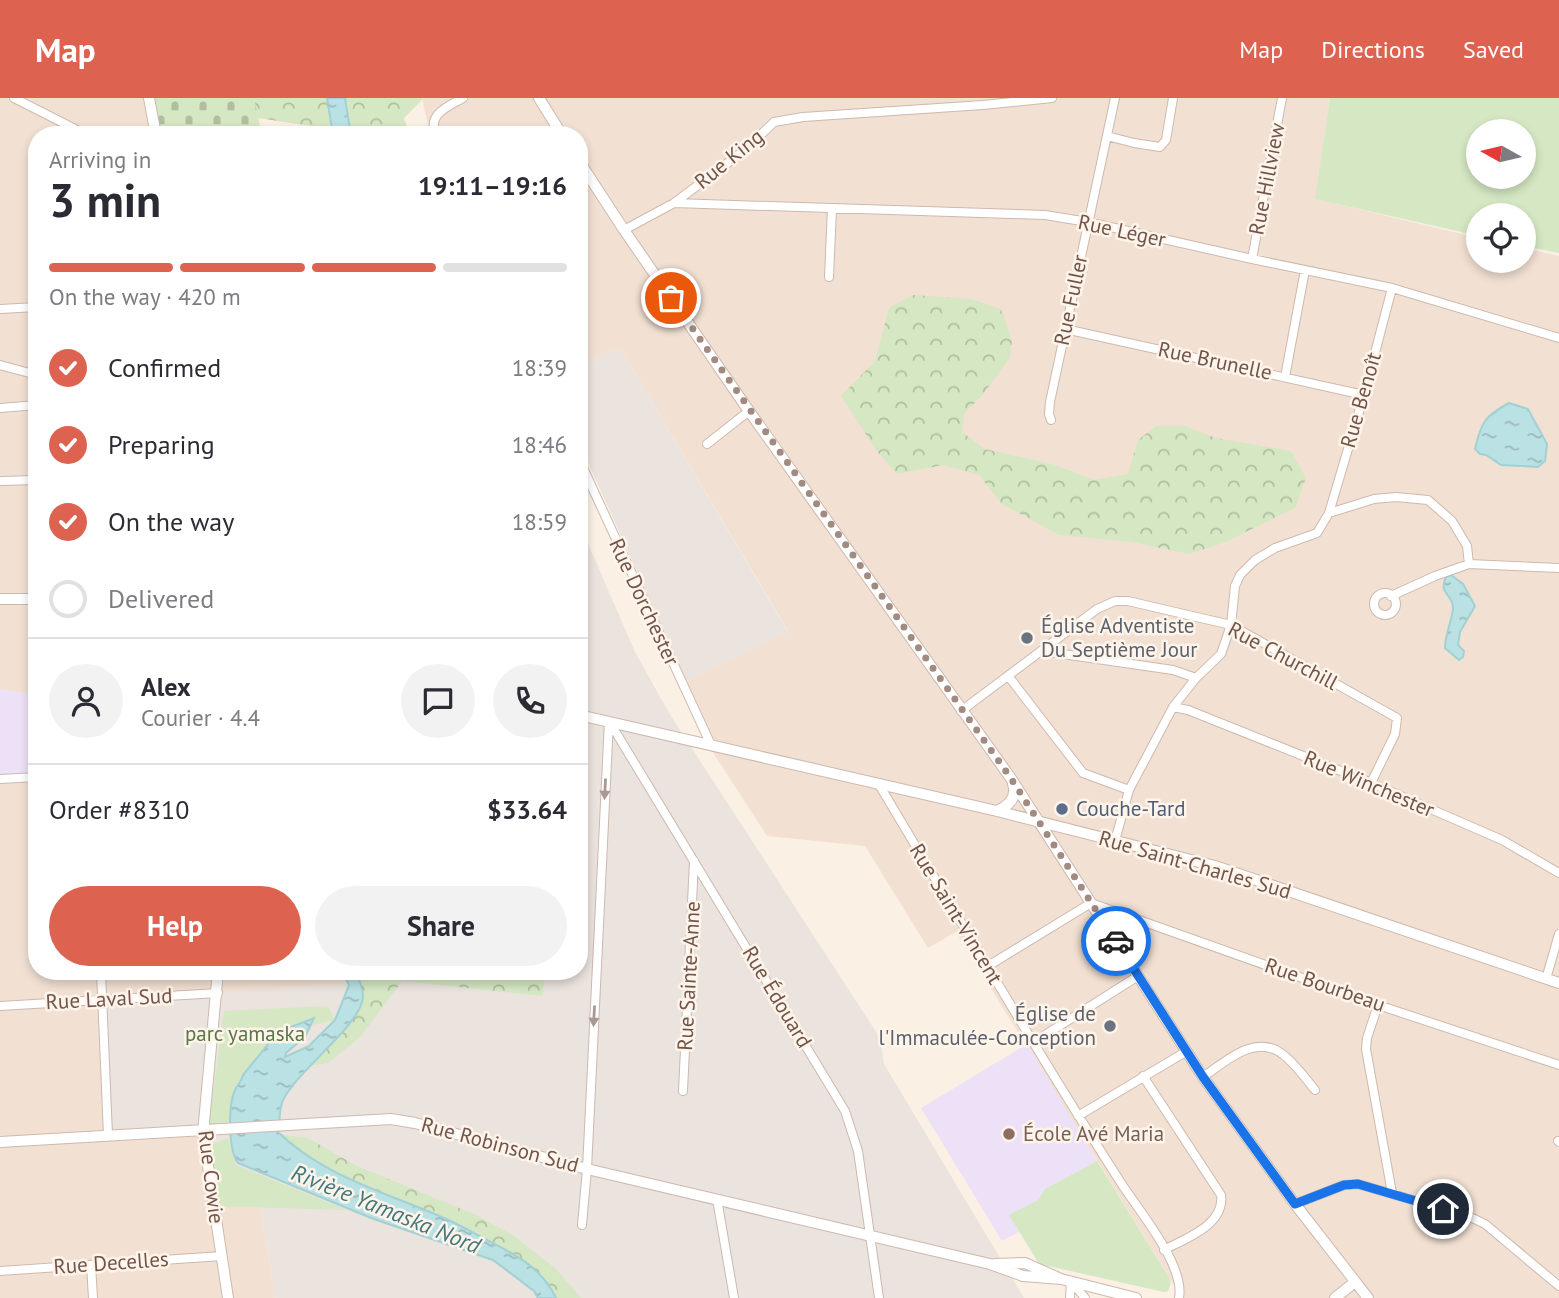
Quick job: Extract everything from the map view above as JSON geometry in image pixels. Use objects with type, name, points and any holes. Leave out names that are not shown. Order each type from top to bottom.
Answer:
[{"type":"street","points":[[15,98],[69,126]]},
{"type":"street","points":[[149,98],[154,126]]},
{"type":"street","points":[[434,126],[437,113],[463,98]]},
{"type":"street","points":[[539,98],[556,126]]},
{"type":"street","name":"Rue King","points":[[624,230],[674,203],[745,150],[774,122],[803,117],[1052,98]]},
{"type":"street","name":"Rue Fuller","points":[[1051,420],[1050,402],[1115,98]]},
{"type":"street","points":[[1107,136],[1134,144],[1160,147],[1166,140],[1173,98]]},
{"type":"street","name":"Rue Hillview","points":[[1252,259],[1282,98]]},
{"type":"street","points":[[588,175],[749,411],[1010,777],[1203,1077],[1295,1204],[1368,1298]]},
{"type":"street","name":"Rue Léger","points":[[674,203],[1045,215],[1392,288],[1559,338]]},
{"type":"street","points":[[828,277],[832,208]]},
{"type":"street","points":[[1285,377],[1305,270]]},
{"type":"street","name":"Rue Benoît","points":[[1329,513],[1392,288]]},
{"type":"street","points":[[0,309],[28,307]]},
{"type":"street","name":"Rue Brunelle","points":[[1065,329],[1364,395]]},
{"type":"street","points":[[0,365],[28,372]]},
{"type":"street","points":[[0,408],[28,406]]},
{"type":"street","points":[[707,444],[749,411]]},
{"type":"street","name":"Rue Dorchester","points":[[588,478],[711,745]]},
{"type":"street","points":[[0,481],[28,480]]},
{"type":"street","points":[[1115,842],[1129,790],[1173,707],[1196,678],[1221,654],[1231,625],[1236,586],[1240,575],[1255,560],[1275,548],[1317,533],[1329,513],[1374,499],[1396,497],[1428,500],[1452,521],[1467,546],[1469,564]]},
{"type":"street","points":[[1391,596],[1469,564],[1559,568]]},
{"type":"street","points":[[0,599],[28,599]]},
{"type":"street","name":"Rue Churchill","points":[[961,711],[1097,609],[1115,601],[1128,601],[1231,625],[1397,718],[1395,734],[1371,783]]},
{"type":"street","points":[[1042,651],[1173,670],[1196,678]]},
{"type":"street","points":[[1009,677],[1083,773],[1129,790]]},
{"type":"street","name":"Rue Winchester","points":[[1173,707],[1371,783],[1502,840],[1559,873]]},
{"type":"street","name":"Rue Saint-Charles Sud","points":[[588,717],[996,811],[1215,866],[1559,983]]},
{"type":"street","points":[[582,1225],[609,721]]},
{"type":"street","name":"Rue Édouard","points":[[609,721],[845,1111],[858,1151],[879,1298]]},
{"type":"street","points":[[0,779],[28,777]]},
{"type":"street","points":[[996,811],[1006,807],[1014,799],[1015,790],[1010,777]]},
{"type":"street","name":"Rue Saint-Vincent","points":[[877,783],[1078,1116],[1164,1250],[1179,1282],[1179,1298]]},
{"type":"street","name":"Rue Sainte-Anne","points":[[683,1091],[694,861]]},
{"type":"street","points":[[988,966],[1091,902]]},
{"type":"street","name":"Rue Bourbeau","points":[[1091,902],[1378,1005],[1559,1065]]},
{"type":"street","points":[[1546,979],[1559,933]]},
{"type":"street","points":[[1034,1042],[1138,976]]},
{"type":"street","points":[[101,980],[108,1135]]},
{"type":"street","name":"Rue Cowie","points":[[218,980],[204,1149],[228,1298]]},
{"type":"street","name":"Rue Laval Sud","points":[[0,1006],[218,993]]},
{"type":"street","points":[[1378,1005],[1366,1049],[1392,1193]]},
{"type":"street","points":[[1203,1077],[1240,1052],[1265,1046],[1281,1053],[1315,1090]]},
{"type":"street","points":[[1078,1116],[1186,1051]]},
{"type":"street","points":[[1143,1076],[1221,1195],[1222,1203],[1218,1216],[1211,1223],[1164,1250]]},
{"type":"street","name":"Rue Robinson Sud","points":[[0,1142],[284,1124],[391,1119],[415,1122],[587,1168],[990,1264],[1023,1276],[1066,1280],[1136,1298]]},
{"type":"street","points":[[1295,1204],[1344,1185],[1358,1184],[1468,1216],[1485,1224],[1559,1286]]},
{"type":"street","points":[[717,1199],[734,1298]]},
{"type":"street","name":"Rue Decelles","points":[[0,1271],[222,1256]]},
{"type":"street","points":[[91,1265],[93,1298]]},
{"type":"street","points":[[1066,1280],[1070,1298]]},
{"type":"street","points":[[1066,1280],[1085,1298]]},
{"type":"street","points":[[1335,1298],[1355,1282]]},
{"type":"shaded area","points":[[0,98],[150,98],[155,126],[28,126],[28,980],[347,980],[349,985],[102,1000],[260,1203],[275,1298],[0,1298]]},
{"type":"shaded area","points":[[422,98],[1330,98],[1316,199],[1466,235],[1466,273],[1536,273],[1536,251],[1559,256],[1559,1298],[1174,1298],[1174,1285],[956,932],[928,948],[865,846],[767,836],[714,754],[686,681],[788,631],[620,348],[588,363],[588,126],[428,126]]},
{"type":"shaded area","points":[[620,348],[788,632],[686,681],[588,462],[588,363]]},
{"type":"shaded area","points":[[588,544],[635,652],[669,713],[880,1038],[884,1064],[1024,1298],[275,1298],[260,1203],[215,1210],[203,1130],[108,1135],[102,1000],[348,984],[346,980],[588,980]]},
{"type":"shaded area","points":[[0,689],[28,694],[28,778],[0,780]]},
{"type":"shaded area","name":"École Avé Maria","points":[[1027,1044],[1097,1161],[1045,1189],[1038,1200],[1010,1215],[1019,1232],[1002,1241],[921,1108]]},
{"type":"green space","points":[[150,98],[254,98],[260,126],[155,126]]},
{"type":"green space","points":[[254,98],[327,98],[332,126],[310,126],[258,118]]},
{"type":"green space","points":[[345,98],[422,98],[404,118],[406,126],[350,126]]},
{"type":"green space","points":[[1330,98],[1559,98],[1559,253],[1536,248],[1536,203],[1466,203],[1466,233],[1315,199]]},
{"type":"green space","points":[[913,295],[971,299],[1001,309],[1012,341],[1010,358],[984,393],[964,414],[962,432],[985,449],[1052,464],[1094,480],[1128,474],[1138,440],[1156,426],[1185,426],[1216,438],[1291,451],[1306,478],[1295,508],[1223,543],[1189,554],[1132,542],[1059,535],[1002,504],[979,475],[943,465],[897,474],[876,450],[841,396],[875,361],[889,308]]},
{"type":"green space","points":[[544,980],[543,996],[402,981],[360,1037],[328,1063],[309,1066],[356,1015],[363,997],[359,981]]},
{"type":"green space","name":"parc yamaska","points":[[328,1006],[335,1020],[278,1032],[243,1075],[230,1122],[209,1124],[224,1011]]},
{"type":"green space","points":[[282,1135],[308,1138],[357,1166],[476,1215],[514,1236],[556,1269],[581,1298],[556,1298],[535,1270],[508,1251],[444,1218],[337,1174],[317,1163]]},
{"type":"green space","points":[[228,1138],[236,1165],[346,1210],[218,1206],[211,1145]]},
{"type":"green space","points":[[1097,1161],[1170,1279],[1168,1291],[1039,1264],[1009,1215],[1038,1200],[1045,1189]]},
{"type":"water","points":[[327,98],[345,98],[350,126],[332,126]]},
{"type":"water","points":[[1509,403],[1528,409],[1547,444],[1545,461],[1538,467],[1501,465],[1475,449],[1485,421]]},
{"type":"water","points":[[1451,575],[1463,584],[1475,606],[1460,632],[1458,645],[1464,651],[1459,660],[1445,648],[1453,608],[1444,583],[1446,577]]},
{"type":"water","name":"Rivière Yamaska Nord","points":[[346,980],[359,980],[363,997],[360,1008],[352,1021],[302,1075],[283,1100],[278,1132],[296,1148],[336,1172],[449,1220],[515,1255],[542,1277],[556,1298],[538,1298],[534,1291],[493,1260],[371,1218],[238,1163],[232,1148],[230,1116],[235,1090],[243,1075],[278,1032],[314,1018],[305,1037],[286,1053],[285,1057],[309,1046],[335,1020],[349,985]]},
{"type":"way so far","points":[[671,298],[1010,777],[1116,941]]},
{"type":"place","name":"Église Adventiste Du Septième Jour","points":[[1027,638]]},
{"type":"place","name":"Couche-Tard","points":[[1062,809]]},
{"type":"place","name":"Église de l'Immaculée-Conception","points":[[1110,1026]]},
{"type":"place","name":"École Avé Maria","points":[[1009,1134]]},
{"type":"route","points":[[1116,941],[1203,1077],[1295,1204],[1344,1185],[1358,1184],[1443,1209]]}]
